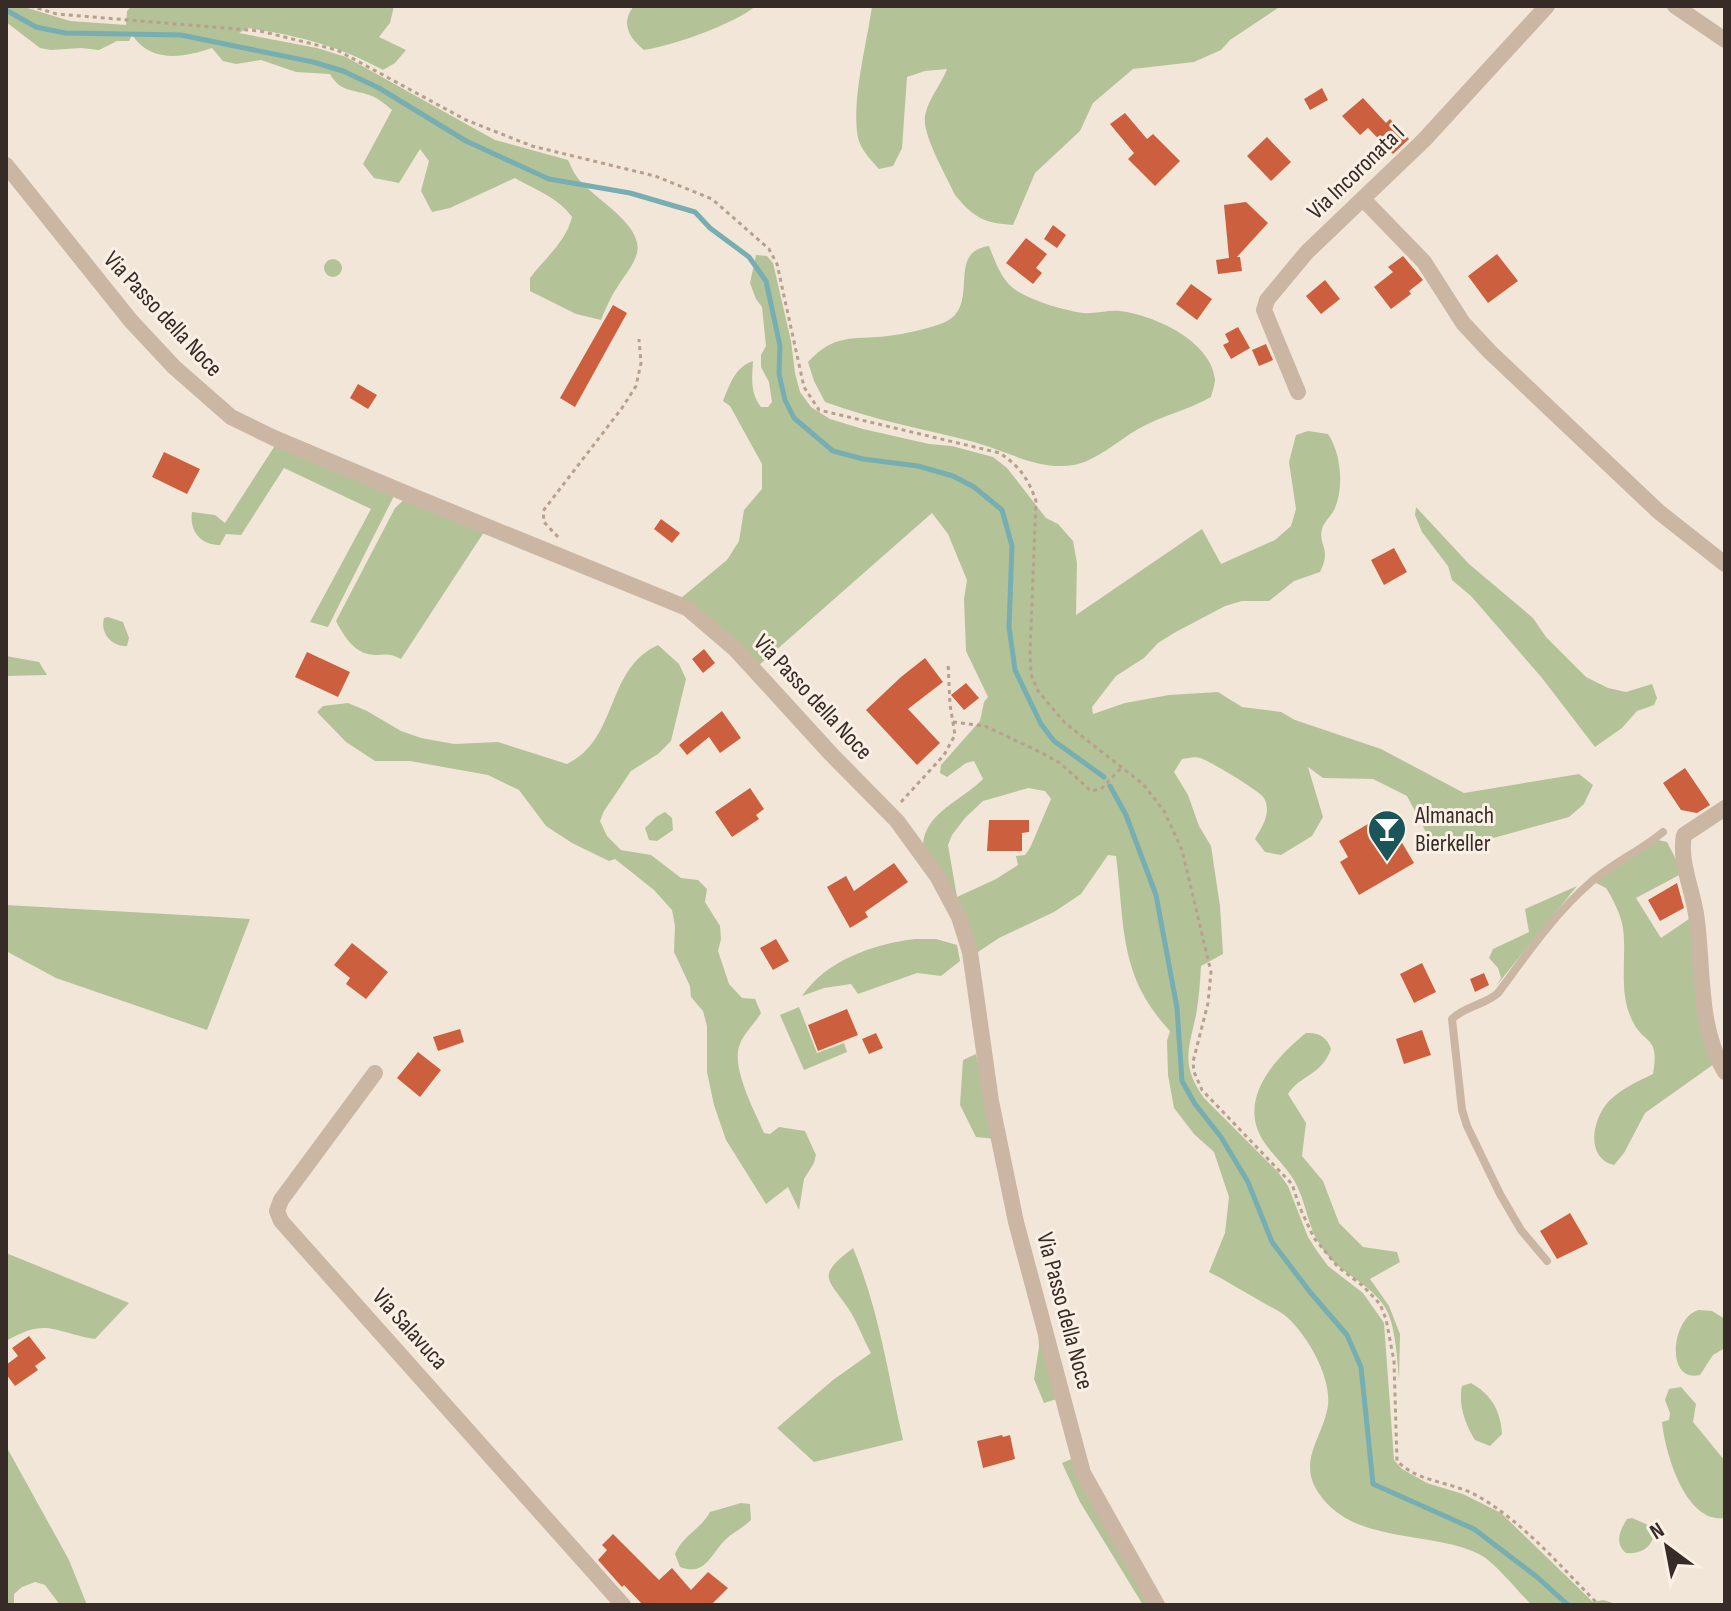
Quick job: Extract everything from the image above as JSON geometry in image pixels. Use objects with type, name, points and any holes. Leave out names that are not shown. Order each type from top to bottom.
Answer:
[{"type":"street","name":"Via Incoronata I","points":[[1298,392],[1264,310],[1267,300],[1307,252],[1424,140],[1547,6]]},
{"type":"street","points":[[1675,6],[1725,40]]},
{"type":"street","name":"Via Passo della Noce","points":[[6,165],[131,321],[174,367],[231,417],[687,608],[736,650],[890,814],[937,876],[959,917],[970,952],[988,1089],[1016,1222],[1083,1473],[1157,1605]]},
{"type":"street","points":[[1363,199],[1424,262],[1463,323],[1490,352],[1659,512],[1725,564]]},
{"type":"street","points":[[1725,808],[1684,835],[1682,848],[1696,916],[1707,1017],[1712,1041],[1725,1072]]},
{"type":"street","name":"Via Salavuca","points":[[375,1073],[281,1200],[277,1211],[281,1221],[623,1605]]},
{"type":"lane","points":[[1547,1261],[1514,1218],[1467,1126],[1462,1110],[1452,1019],[1458,1013],[1488,1002],[1576,895],[1663,832]]},
{"type":"path","points":[[30,6],[57,14],[260,31],[337,50],[466,120],[532,146],[655,176],[712,199],[769,249],[777,264],[804,387],[819,410],[1000,453],[1018,466],[1028,479],[1036,501],[1030,652],[1031,674],[1038,691],[1065,723],[1143,784],[1164,811],[1182,850],[1211,972],[1208,1003],[1193,1062],[1202,1090],[1292,1184],[1314,1238],[1338,1267],[1380,1304],[1394,1361],[1397,1461],[1407,1470],[1423,1477],[1477,1495],[1512,1518],[1599,1605]]},
{"type":"path","points":[[561,540],[544,522],[543,511],[636,386],[641,363],[639,339]]},
{"type":"path","points":[[890,814],[944,755],[955,735],[948,663]]},
{"type":"path","points":[[953,722],[985,726],[1042,753],[1060,763],[1091,791],[1101,789],[1122,767]]},
{"type":"green space","points":[[6,6],[21,6],[70,21],[126,25],[127,11],[132,6],[394,6],[390,23],[379,37],[406,50],[395,63],[383,70],[350,54],[301,38],[248,28],[239,33],[317,48],[346,57],[495,140],[568,160],[584,185],[633,232],[637,242],[636,257],[601,320],[576,314],[530,291],[530,278],[560,242],[569,226],[572,217],[566,210],[553,199],[515,178],[450,208],[432,212],[421,191],[429,161],[420,149],[399,183],[374,178],[363,164],[392,110],[375,97],[342,87],[330,74],[296,72],[261,60],[236,64],[223,61],[212,48],[179,56],[158,54],[148,50],[132,35],[129,41],[117,41],[99,50],[40,48],[6,22]]},
{"type":"green space","points":[[634,6],[756,6],[702,33],[644,50],[628,30],[628,18]]},
{"type":"green space","points":[[872,6],[1281,6],[1230,40],[1221,50],[1194,62],[1133,69],[1093,103],[1080,131],[1035,173],[1013,225],[987,221],[968,209],[955,195],[931,145],[925,116],[947,69],[907,77],[902,148],[893,166],[879,169],[864,151],[856,123],[860,72]]},
{"type":"green space","points":[[989,246],[1004,278],[1026,296],[1083,313],[1115,311],[1134,314],[1179,332],[1203,353],[1211,365],[1215,379],[1211,397],[1147,424],[1091,459],[1061,466],[1036,463],[974,442],[825,402],[808,362],[836,342],[902,334],[943,323],[955,315],[961,305],[968,258],[976,250]]},
{"type":"green space","points":[[756,255],[767,256],[773,263],[800,392],[811,407],[830,419],[863,429],[993,457],[1007,468],[1046,518],[1058,524],[1073,541],[1077,563],[1076,615],[1202,529],[1221,564],[1275,540],[1291,526],[1296,509],[1289,462],[1296,435],[1308,431],[1328,434],[1336,451],[1340,480],[1338,500],[1322,529],[1325,558],[1320,572],[1294,581],[1269,601],[1242,601],[1225,606],[1158,643],[1144,658],[1116,676],[1092,707],[1093,714],[1125,703],[1169,695],[1218,692],[1242,707],[1281,712],[1295,720],[1381,749],[1464,793],[1579,774],[1593,785],[1584,804],[1569,817],[1464,846],[1446,844],[1428,836],[1407,796],[1373,779],[1323,778],[1308,767],[1323,817],[1312,836],[1281,855],[1265,852],[1255,839],[1267,814],[1261,794],[1198,757],[1182,759],[1174,772],[1211,846],[1223,954],[1201,966],[1189,1067],[1204,1098],[1278,1172],[1288,1186],[1308,1237],[1328,1266],[1363,1293],[1384,1323],[1394,1460],[1402,1469],[1427,1483],[1463,1494],[1501,1513],[1593,1602],[1603,1600],[1620,1605],[1532,1605],[1479,1554],[1438,1542],[1371,1529],[1333,1509],[1318,1492],[1310,1469],[1326,1416],[1326,1382],[1310,1346],[1288,1318],[1209,1272],[1225,1233],[1229,1197],[1214,1152],[1194,1134],[1174,1108],[1168,1075],[1167,1041],[1170,1031],[1153,1011],[1132,970],[1123,927],[1116,856],[1108,855],[1081,894],[1054,912],[999,938],[978,952],[923,845],[930,824],[938,815],[983,779],[974,761],[947,777],[940,773],[941,765],[980,721],[988,697],[966,651],[964,599],[967,580],[948,534],[932,513],[758,666],[681,598],[727,560],[739,541],[744,510],[762,489],[762,464],[730,406],[723,401],[737,372],[753,361],[752,385],[757,402],[761,407],[768,407],[772,402],[769,382],[761,367],[761,355],[766,346],[762,307],[750,283]],"holes":[[[1028,788],[1045,791],[1051,799],[1030,848],[1025,855],[1016,856],[1018,865],[957,897],[948,845],[965,818],[983,801]]]},
{"type":"green space","points":[[329,259],[337,259],[342,268],[340,275],[329,277],[324,272],[324,264]]},
{"type":"green space","points":[[276,444],[395,494],[328,627],[310,622],[371,509],[284,468],[241,535],[226,534],[220,545],[207,543],[198,536],[192,525],[192,512],[215,515],[225,523]]},
{"type":"green space","points":[[407,497],[484,532],[401,659],[363,652],[345,636],[336,621],[395,508]]},
{"type":"green space","points":[[1416,507],[1469,564],[1533,618],[1546,637],[1586,677],[1608,688],[1626,692],[1652,684],[1657,698],[1654,705],[1637,711],[1622,728],[1595,747],[1542,678],[1471,596],[1452,580],[1448,566],[1422,532],[1415,515]]},
{"type":"green space","points":[[104,618],[123,622],[129,638],[127,646],[116,644],[108,638],[103,624]]},
{"type":"green space","points":[[658,645],[679,664],[686,679],[671,741],[658,754],[631,771],[600,821],[607,836],[621,850],[651,855],[681,878],[698,880],[707,889],[705,902],[720,926],[718,951],[729,984],[742,998],[755,999],[761,1013],[742,1040],[738,1053],[741,1076],[750,1101],[764,1133],[770,1134],[779,1127],[805,1131],[816,1155],[804,1179],[799,1210],[788,1187],[766,1204],[726,1140],[707,1072],[707,1026],[703,1011],[691,997],[690,986],[674,952],[672,910],[654,890],[615,859],[609,861],[546,826],[519,790],[488,775],[410,761],[375,761],[346,742],[317,712],[323,706],[348,703],[421,738],[454,744],[498,742],[567,764],[584,753],[596,738],[629,670],[641,656]]},
{"type":"green space","points":[[6,656],[39,662],[47,675],[6,676]]},
{"type":"green space","points":[[665,812],[672,818],[673,830],[657,841],[649,840],[645,828]]},
{"type":"green space","points":[[1658,840],[1667,842],[1683,873],[1636,898],[1661,938],[1692,917],[1714,1064],[1645,1113],[1624,1153],[1614,1165],[1599,1155],[1595,1146],[1595,1127],[1609,1101],[1653,1074],[1655,1061],[1653,1046],[1632,1020],[1625,998],[1624,940],[1620,918],[1606,888],[1594,882]]},
{"type":"green space","points":[[1577,886],[1496,986],[1501,978],[1498,968],[1489,958],[1493,949],[1529,932],[1525,909]]},
{"type":"green space","points":[[6,905],[250,919],[207,1030],[56,978],[6,951]]},
{"type":"green space","points":[[936,939],[957,945],[960,961],[941,976],[917,973],[858,994],[851,984],[824,988],[802,996],[812,983],[838,963],[883,945]]},
{"type":"green space","points":[[799,1007],[817,1053],[844,1043],[847,1052],[804,1070],[780,1015]]},
{"type":"green space","points":[[1306,1033],[1322,1036],[1331,1049],[1317,1070],[1288,1094],[1306,1123],[1302,1156],[1323,1181],[1339,1223],[1363,1247],[1397,1252],[1400,1262],[1370,1279],[1389,1306],[1400,1334],[1399,1380],[1391,1320],[1383,1304],[1323,1249],[1294,1180],[1264,1142],[1256,1126],[1254,1111],[1263,1081],[1282,1055]]},
{"type":"green space","points":[[976,1054],[996,1139],[976,1137],[960,1105],[963,1060]]},
{"type":"green space","points":[[853,1248],[876,1318],[903,1440],[814,1462],[777,1428],[833,1380],[871,1353],[851,1313],[830,1283],[830,1271]]},
{"type":"green space","points":[[6,1253],[129,1303],[95,1339],[41,1328],[6,1341]]},
{"type":"green space","points":[[1699,1310],[1712,1311],[1725,1319],[1725,1348],[1713,1355],[1700,1375],[1689,1375],[1681,1369],[1677,1360],[1678,1335],[1690,1315]]},
{"type":"green space","points":[[1038,1329],[1057,1399],[1044,1403],[1034,1379],[1039,1347]]},
{"type":"green space","points":[[1471,1383],[1494,1404],[1500,1418],[1502,1434],[1490,1446],[1475,1440],[1463,1414],[1462,1386]]},
{"type":"green space","points":[[1681,1387],[1696,1404],[1693,1422],[1725,1461],[1725,1518],[1711,1517],[1688,1498],[1667,1450],[1662,1422],[1669,1420],[1670,1413],[1665,1400],[1669,1389]]},
{"type":"green space","points":[[6,1446],[69,1560],[87,1605],[60,1605],[45,1585],[35,1582],[14,1594],[14,1605],[6,1605]]},
{"type":"green space","points":[[1074,1458],[1152,1605],[1143,1605],[1080,1502],[1062,1463]]},
{"type":"green space","points":[[741,1503],[750,1504],[751,1520],[725,1540],[702,1567],[680,1567],[675,1554],[678,1547],[710,1512]]},
{"type":"green space","points":[[1627,1519],[1648,1525],[1653,1538],[1649,1546],[1642,1550],[1626,1553],[1620,1545],[1619,1536]]},
{"type":"building","points":[[1322,88],[1328,100],[1310,110],[1304,99]]},
{"type":"building","points":[[1363,98],[1386,123],[1390,119],[1409,139],[1393,154],[1368,128],[1360,135],[1342,116]]},
{"type":"building","points":[[1125,113],[1147,139],[1153,134],[1180,161],[1155,186],[1128,159],[1134,153],[1110,124]]},
{"type":"building","points":[[1267,137],[1291,162],[1271,181],[1247,156]]},
{"type":"building","points":[[1246,202],[1268,223],[1237,257],[1240,257],[1242,271],[1218,274],[1216,260],[1229,258],[1224,205]]},
{"type":"building","points":[[1053,225],[1066,235],[1057,248],[1044,239]]},
{"type":"building","points":[[1026,238],[1047,254],[1036,268],[1042,273],[1033,284],[1006,263]]},
{"type":"building","points":[[1497,254],[1518,281],[1488,303],[1468,276]]},
{"type":"building","points":[[1403,256],[1423,280],[1391,309],[1374,287],[1393,272],[1388,267]]},
{"type":"building","points":[[1325,280],[1340,299],[1321,314],[1306,296]]},
{"type":"building","points":[[1191,284],[1212,299],[1197,320],[1176,304]]},
{"type":"building","points":[[613,305],[627,313],[575,407],[560,398]]},
{"type":"building","points":[[1238,327],[1250,348],[1231,359],[1223,345],[1229,342],[1225,334]]},
{"type":"building","points":[[1266,344],[1273,360],[1259,366],[1252,350]]},
{"type":"building","points":[[358,384],[377,395],[368,409],[350,398]]},
{"type":"building","points":[[164,452],[200,469],[187,494],[152,477]]},
{"type":"building","points":[[661,519],[680,533],[672,543],[654,529]]},
{"type":"building","points":[[1394,548],[1407,572],[1384,585],[1371,560]]},
{"type":"building","points":[[704,649],[715,663],[703,673],[692,659]]},
{"type":"building","points":[[307,652],[350,672],[338,697],[295,677]]},
{"type":"building","points":[[925,658],[943,682],[908,709],[940,743],[917,765],[866,710]]},
{"type":"building","points":[[966,683],[979,698],[964,710],[951,695]]},
{"type":"building","points":[[722,711],[741,738],[720,753],[709,737],[687,755],[679,745]]},
{"type":"building","points":[[1685,768],[1710,805],[1697,813],[1681,810],[1663,783]]},
{"type":"building","points":[[750,788],[764,809],[756,815],[759,819],[732,837],[715,812]]},
{"type":"building","points":[[1385,814],[1414,863],[1359,895],[1340,862],[1348,857],[1339,841]]},
{"type":"building","points":[[989,820],[1029,820],[1029,832],[1022,833],[1022,851],[987,851]]},
{"type":"building","points":[[894,863],[908,882],[865,912],[868,917],[850,928],[827,887],[846,876],[854,891]]},
{"type":"building","points":[[1677,883],[1684,908],[1660,921],[1648,900]]},
{"type":"building","points":[[776,939],[789,961],[773,970],[760,948]]},
{"type":"building","points":[[352,943],[388,972],[366,999],[346,984],[350,978],[334,965]]},
{"type":"building","points":[[1422,963],[1436,992],[1414,1003],[1400,974]]},
{"type":"building","points":[[1484,973],[1489,985],[1475,992],[1470,979]]},
{"type":"building","points":[[847,1009],[858,1035],[818,1051],[808,1025]]},
{"type":"building","points":[[460,1029],[464,1042],[438,1051],[433,1037]]},
{"type":"building","points":[[1422,1030],[1431,1055],[1404,1064],[1396,1039]]},
{"type":"building","points":[[876,1033],[883,1048],[869,1054],[862,1039]]},
{"type":"building","points":[[418,1052],[441,1070],[420,1097],[397,1078]]},
{"type":"building","points":[[1570,1213],[1588,1244],[1557,1259],[1540,1231]]},
{"type":"building","points":[[29,1336],[46,1358],[35,1366],[38,1370],[15,1386],[6,1374],[6,1365],[18,1356],[12,1348]]},
{"type":"building","points":[[1010,1435],[1015,1459],[983,1468],[977,1441]]},
{"type":"building","points":[[613,1534],[659,1580],[672,1568],[691,1590],[708,1572],[728,1588],[711,1605],[643,1605],[598,1560],[607,1550],[602,1545]]},
{"type":"waterway","points":[[6,10],[36,27],[65,33],[181,35],[313,62],[343,71],[379,88],[466,141],[549,179],[630,193],[695,212],[710,228],[749,257],[766,281],[780,346],[779,374],[785,400],[794,418],[833,451],[863,459],[918,466],[953,476],[974,487],[1002,510],[1012,546],[1009,627],[1015,670],[1041,724],[1054,741],[1104,777]]},
{"type":"waterway","points":[[1110,786],[1126,815],[1156,895],[1177,1008],[1182,1081],[1248,1182],[1272,1242],[1347,1335],[1361,1367],[1373,1484],[1474,1529],[1568,1605]]},
{"type":"place","name":"Almanach Bierkeller","points":[[1387,863]]}]
